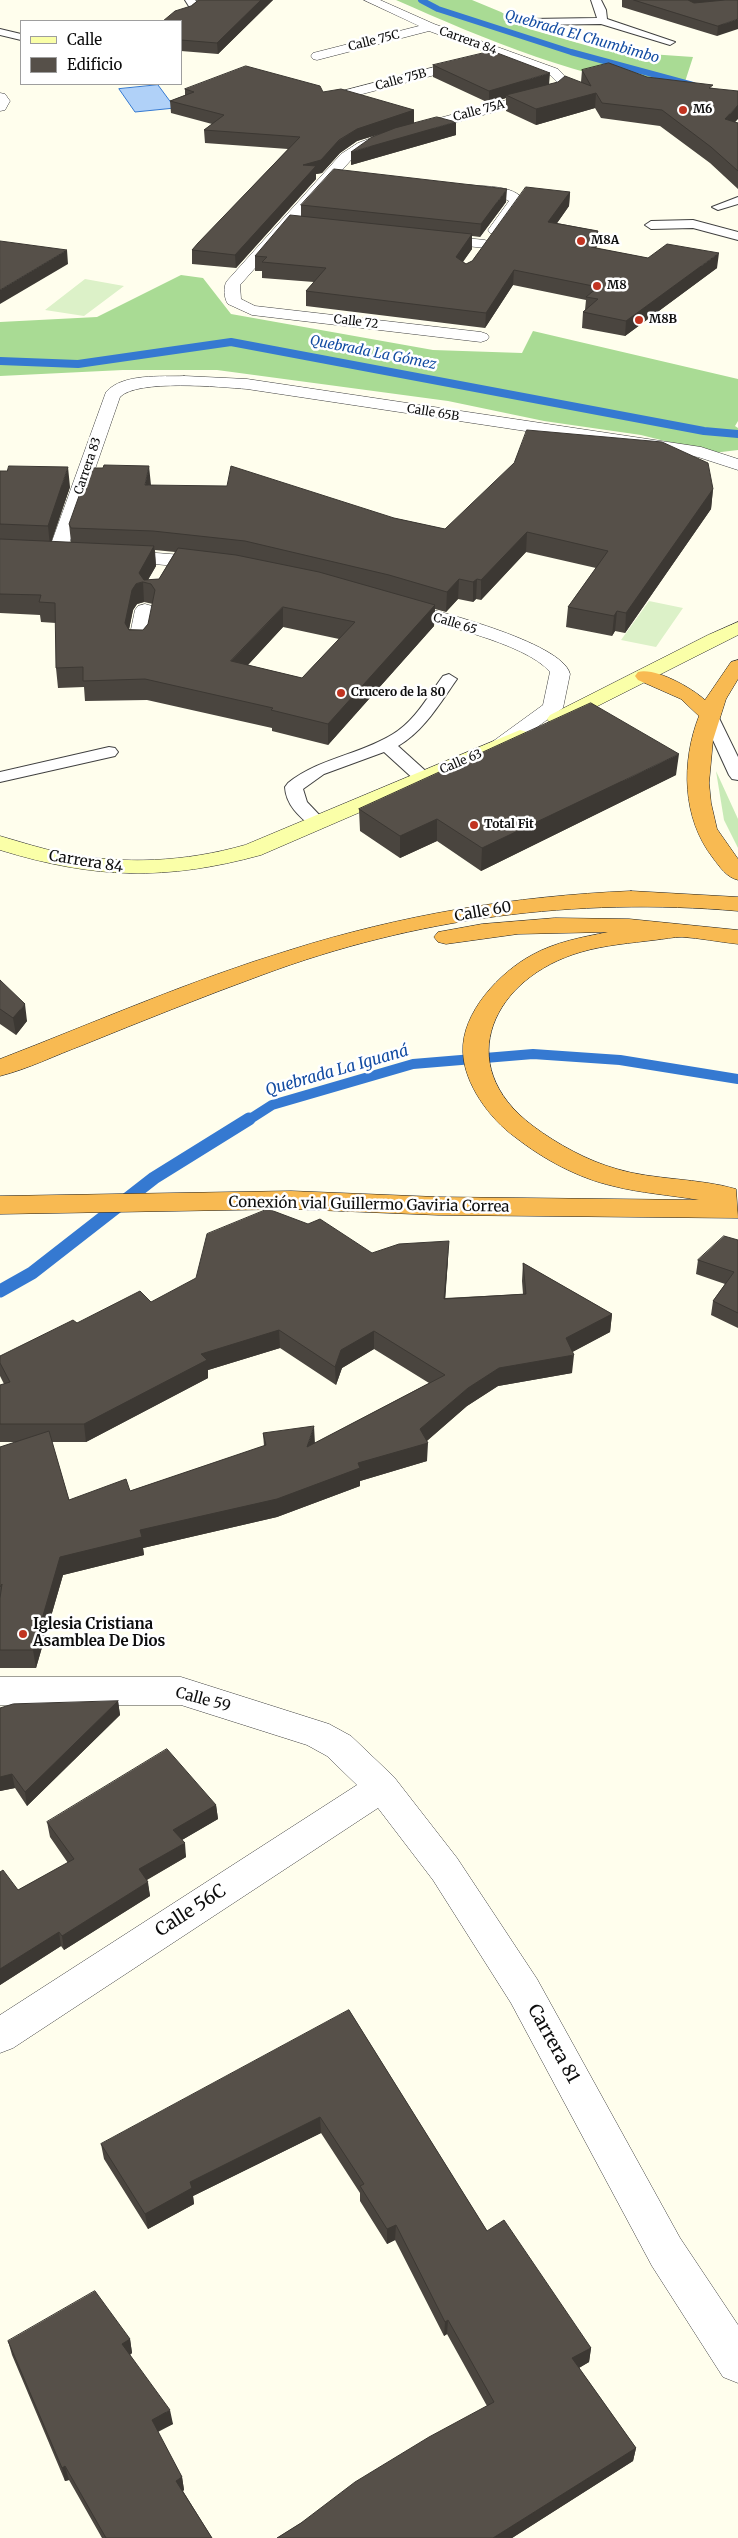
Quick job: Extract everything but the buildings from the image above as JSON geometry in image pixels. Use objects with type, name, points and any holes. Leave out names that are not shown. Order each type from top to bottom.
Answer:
[{"type":"highway","points":[[738,666],[724,681],[709,714],[699,762],[698,798],[704,824],[719,851],[738,873]]},
{"type":"highway","points":[[645,676],[688,696],[709,714]]},
{"type":"highway","name":"Calle 60","points":[[236,976],[312,950],[391,929],[517,906],[581,899],[645,898],[738,904]]},
{"type":"highway","points":[[0,1068],[236,976],[456,935],[504,929],[598,925],[738,937]]},
{"type":"highway","points":[[675,931],[607,940],[543,958],[516,978],[494,1000],[481,1025],[475,1052],[482,1081],[508,1116],[532,1137],[570,1159],[612,1177],[738,1197]]},
{"type":"highway","name":"Conexión vial Guillermo Gaviria Correa","points":[[0,1206],[291,1200],[438,1206],[738,1209]]},
{"type":"main road","name":"Calle 63","points":[[173,867],[237,855],[318,823],[499,746],[592,703],[696,647],[738,628]]},
{"type":"main road","name":"Carrera 84","points":[[0,843],[76,862],[130,868],[173,867]]},
{"type":"street","name":"Carrera 84","points":[[370,0],[430,27],[554,72],[564,82]]},
{"type":"street","name":"Calle 75C","points":[[317,56],[430,27]]},
{"type":"street","name":"Calle 75B","points":[[328,99],[503,54]]},
{"type":"street","name":"Calle 75A","points":[[233,301],[232,284],[346,157],[363,146],[389,136],[552,92],[564,82]]},
{"type":"street","points":[[0,97],[4,101],[0,107]]},
{"type":"street","points":[[330,175],[349,177]]},
{"type":"street","points":[[455,188],[512,196],[517,200],[475,258]]},
{"type":"street","points":[[287,223],[307,225]]},
{"type":"street","points":[[416,237],[485,244]]},
{"type":"street","name":"Calle 72","points":[[233,301],[252,310],[481,337]]},
{"type":"street","name":"Calle 65B","points":[[126,386],[221,382],[248,384],[701,452],[738,465]]},
{"type":"street","name":"Carrera 83","points":[[126,386],[116,390],[112,396],[60,544],[72,553],[173,560]]},
{"type":"street","points":[[160,577],[173,560],[228,566]]},
{"type":"street","name":"Calle 65","points":[[379,601],[488,634],[544,655],[558,665],[562,673],[553,708],[499,746]]},
{"type":"street","points":[[138,644],[145,610]]},
{"type":"street","name":"Calle 59","points":[[0,1691],[181,1691],[317,1734],[339,1746]]},
{"type":"street","name":"Carrera 81","points":[[339,1746],[382,1787],[445,1869],[524,1991],[666,2252],[738,2362]]},
{"type":"street","name":"Calle 56C","points":[[0,2036],[382,1787]]},
{"type":"lane","points":[[172,20],[194,10],[196,6],[190,0]]},
{"type":"lane","points":[[596,0],[601,10],[602,21]]},
{"type":"lane","points":[[531,22],[602,21],[670,42]]},
{"type":"lane","points":[[0,32],[20,37]]},
{"type":"lane","points":[[718,207],[738,200]]},
{"type":"lane","points":[[651,225],[693,224],[738,236]]},
{"type":"lane","points":[[318,823],[302,809],[294,794],[294,787],[314,773],[387,745],[411,728],[449,679]]},
{"type":"lane","points":[[709,714],[738,774]]},
{"type":"lane","points":[[387,745],[424,778]]},
{"type":"lane","points":[[0,776],[109,752]]},
{"type":"green space","points":[[396,0],[472,0],[501,12],[529,29],[606,51],[693,57],[682,91],[646,86],[573,69],[536,57],[500,44]]},
{"type":"green space","points":[[181,275],[203,278],[231,314],[433,350],[522,353],[533,331],[738,379],[738,421],[735,426],[738,428],[738,450],[713,453],[641,435],[544,421],[448,401],[217,370],[123,370],[0,376],[0,322],[97,317]]},
{"type":"green space","points":[[85,279],[124,286],[84,316],[45,310]]},
{"type":"green space","points":[[649,601],[683,608],[656,647],[621,640]]},
{"type":"green space","points":[[716,771],[738,819],[738,848],[724,820]]},
{"type":"water","points":[[158,85],[175,108],[135,112],[119,89]]},
{"type":"waterway","name":"Quebrada El Chumbimbo","points":[[421,0],[438,9],[571,52],[693,85]]},
{"type":"waterway","name":"Quebrada La Gómez","points":[[0,361],[78,364],[231,342],[704,431],[738,434]]},
{"type":"waterway","name":"Quebrada La Iguaná","points":[[247,1121],[272,1105],[413,1064],[533,1054],[620,1060],[738,1079]]},
{"type":"waterway","name":"Quebrada La Iguaná","points":[[0,1291],[32,1273],[154,1178],[249,1119]]},
{"type":"place","name":"M6","points":[[683,110]]},
{"type":"place","name":"M8A","points":[[581,241]]},
{"type":"place","name":"M8","points":[[597,286]]},
{"type":"place","name":"M8B","points":[[639,320]]},
{"type":"place","name":"Crucero de la 80","points":[[341,693]]},
{"type":"place","name":"Total Fit","points":[[474,825]]},
{"type":"place","name":"Iglesia Cristiana Asamblea De Dios","points":[[23,1634]]}]
